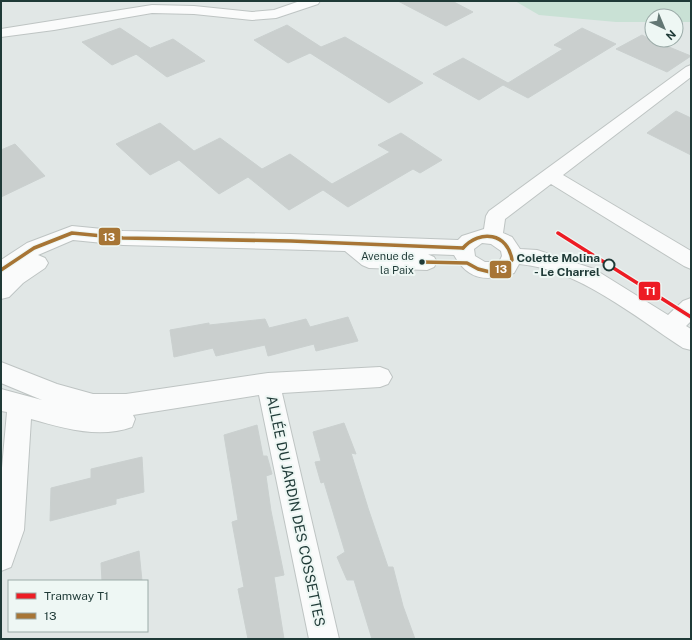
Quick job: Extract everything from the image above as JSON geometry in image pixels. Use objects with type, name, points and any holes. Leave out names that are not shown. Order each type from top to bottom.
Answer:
[{"type":"street","points":[[1,33],[54,26],[152,9],[194,10],[252,16],[276,14],[313,1]]},
{"type":"street","points":[[493,236],[496,216],[691,70]]},
{"type":"street","points":[[551,176],[691,261]]},
{"type":"street","points":[[1,270],[34,248],[72,233],[123,238],[349,243],[370,260],[466,255]]},
{"type":"street","points":[[493,236],[509,246],[512,256],[507,267],[494,272],[479,270],[466,255],[465,243],[474,237],[493,236]]},
{"type":"street","points":[[1,292],[16,277],[43,260],[74,246],[123,238]]},
{"type":"street","points":[[512,256],[537,258],[587,275],[691,341]]},
{"type":"street","points":[[671,327],[691,307]]},
{"type":"street","name":"ALLÉE DU JARDIN DES COSSETTES","points":[[1,372],[54,394],[92,405],[126,405],[268,383],[380,377]]},
{"type":"street","name":"ALLÉE DU JARDIN DES COSSETTES","points":[[268,383],[324,639]]},
{"type":"street","name":"ALLÉE DU JARDIN DES COSSETTES","points":[[10,403],[90,421],[126,419],[188,396]]},
{"type":"street","points":[[1,557],[10,530],[10,403]]},
{"type":"green space","points":[[515,1],[691,1],[691,22],[684,22],[684,8],[644,8],[644,22],[616,22],[539,15]]},
{"type":"building","points":[[398,1],[452,1],[473,12],[446,26]]},
{"type":"building","points":[[287,25],[321,47],[345,37],[423,83],[389,103],[310,53],[288,63],[254,40]]},
{"type":"building","points":[[120,28],[150,48],[112,65],[82,42]]},
{"type":"building","points":[[582,28],[616,44],[528,98],[503,85],[479,100],[433,74],[463,58],[508,83],[563,49],[554,45]]},
{"type":"building","points":[[642,35],[644,36],[644,48],[672,48],[691,56],[667,72],[616,49]]},
{"type":"building","points":[[173,39],[205,61],[167,77],[136,54]]},
{"type":"building","points":[[676,111],[691,118],[691,155],[647,133]]},
{"type":"building","points":[[160,123],[194,151],[220,138],[262,169],[290,154],[332,184],[390,152],[378,145],[401,133],[442,160],[420,173],[413,169],[348,207],[323,190],[289,210],[248,177],[219,194],[179,160],[150,175],[116,144]]},
{"type":"building","points":[[15,144],[45,176],[1,197],[1,150]]},
{"type":"building","points":[[348,317],[358,341],[316,351],[314,344],[268,356],[265,345],[216,356],[213,348],[174,357],[170,330],[209,323],[209,325],[265,319],[269,328],[306,319],[310,327]]},
{"type":"building","points":[[344,423],[356,454],[351,453],[368,508],[388,567],[393,567],[403,606],[415,639],[372,639],[354,580],[347,580],[337,557],[345,552],[324,482],[321,483],[315,462],[321,461],[313,432]]},
{"type":"building","points":[[257,425],[263,456],[267,456],[272,474],[266,476],[271,511],[284,575],[274,577],[284,639],[248,639],[238,589],[244,587],[232,522],[238,520],[224,435]]},
{"type":"building","points":[[142,457],[144,492],[116,499],[116,504],[50,521],[51,488],[91,478],[91,469]]},
{"type":"building","points":[[139,551],[142,580],[102,580],[101,563]]},
{"type":"tram line","name":"T1","points":[[558,233],[691,317]]},
{"type":"transit line","name":"13","points":[[1,270],[34,248],[72,233],[123,238],[291,241],[463,248]]},
{"type":"transit line","name":"13","points":[[422,262],[467,263],[478,269],[490,272],[502,269],[512,260],[508,247],[498,239],[492,237],[485,236],[472,239],[463,248]]},
{"type":"place","name":"Avenue de la Paix","points":[[422,262]]},
{"type":"place","name":"Colette Molina - Le Charrel","points":[[609,265]]}]
